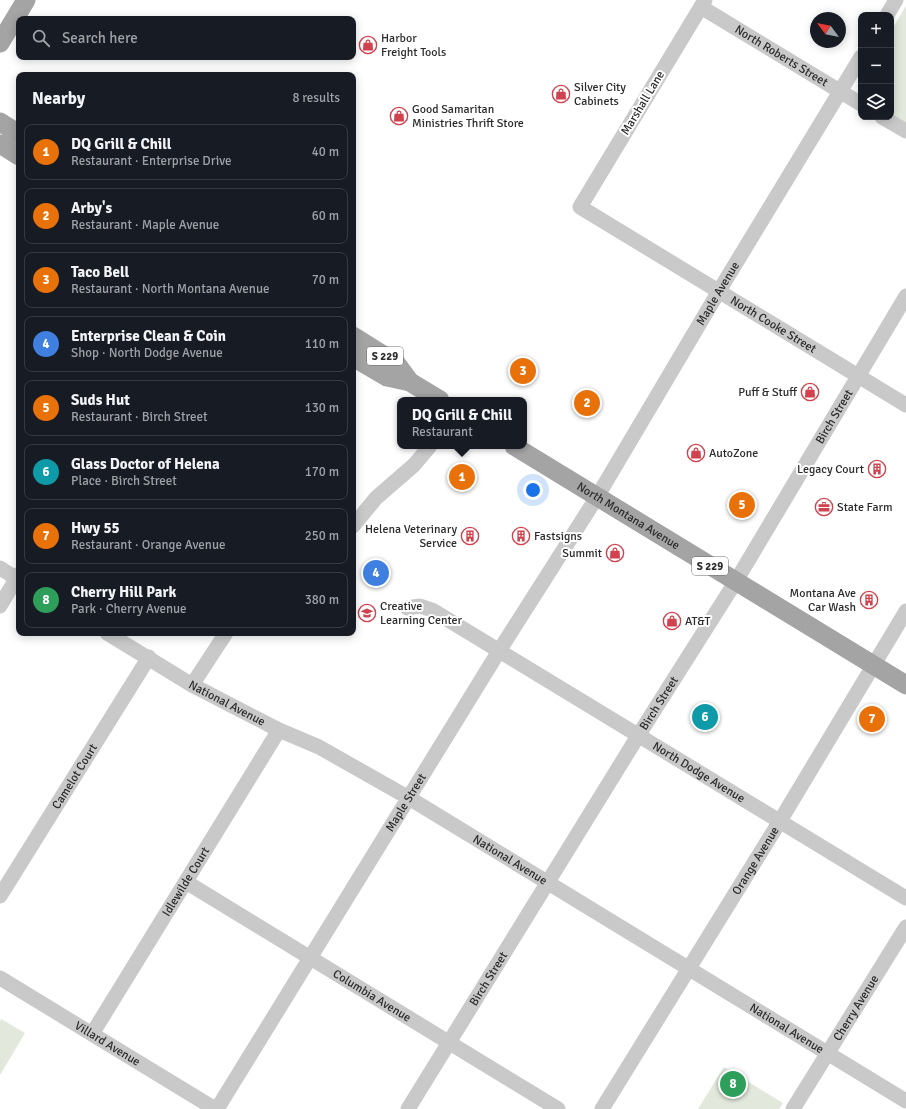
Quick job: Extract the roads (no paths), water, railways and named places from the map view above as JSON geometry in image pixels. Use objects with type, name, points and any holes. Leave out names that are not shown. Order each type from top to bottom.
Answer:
[{"type":"main road","points":[[16,16],[26,0]]},
{"type":"main road","points":[[0,43],[16,17]]},
{"type":"main road","points":[[0,122],[16,132]]},
{"type":"main road","points":[[0,144],[16,154]]},
{"type":"main road","name":"S 229","points":[[356,338],[396,363],[410,382]]},
{"type":"main road","name":"S 229","points":[[356,359],[386,377],[410,382],[435,397]]},
{"type":"main road","name":"North Montana Avenue","points":[[519,449],[906,685]]},
{"type":"street","points":[[889,12],[896,0]]},
{"type":"street","name":"North Roberts Street","points":[[703,4],[858,102]]},
{"type":"street","name":"Marshall Lane","points":[[580,207],[703,4]]},
{"type":"street","points":[[840,91],[858,62]]},
{"type":"street","name":"Maple Avenue","points":[[597,497],[840,91]]},
{"type":"street","points":[[887,120],[906,131]]},
{"type":"street","name":"North Cooke Street","points":[[580,207],[906,405]]},
{"type":"street","name":"Birch Street","points":[[408,1109],[638,736],[736,581],[906,296]]},
{"type":"street","points":[[356,522],[376,498],[414,465],[427,449]]},
{"type":"street","name":"Maple Street","points":[[216,1109],[499,651],[597,497]]},
{"type":"street","points":[[0,568],[16,577]]},
{"type":"street","points":[[0,606],[16,581]]},
{"type":"street","name":"North Dodge Avenue","points":[[407,608],[420,606],[432,610],[906,898]]},
{"type":"street","name":"Orange Avenue","points":[[602,1109],[780,821],[906,611]]},
{"type":"street","name":"National Avenue","points":[[112,636],[149,657],[192,685],[279,730],[319,748],[409,798],[906,1101]]},
{"type":"street","points":[[192,685],[224,636]]},
{"type":"street","name":"Camelot Court","points":[[0,896],[149,657]]},
{"type":"street","name":"Idlewilde Court","points":[[92,1034],[279,730]]},
{"type":"street","name":"Columbia Avenue","points":[[186,882],[558,1109]]},
{"type":"street","name":"Cherry Avenue","points":[[793,1109],[906,927]]},
{"type":"street","name":"Villard Avenue","points":[[0,978],[216,1109]]},
{"type":"place","name":"Harbor Freight Tools","points":[[368,45]]},
{"type":"place","name":"Silver City Cabinets","points":[[561,94]]},
{"type":"place","name":"Good Samaritan Ministries Thrift Store","points":[[399,116]]},
{"type":"place","name":"Taco Bell","points":[[523,371]]},
{"type":"place","name":"Puff & Stuff","points":[[810,392]]},
{"type":"place","name":"Arby's","points":[[587,403]]},
{"type":"place","name":"AutoZone","points":[[696,453]]},
{"type":"place","name":"Legacy Court","points":[[877,469]]},
{"type":"place","name":"DQ Grill & Chill","points":[[462,477]]},
{"type":"place","name":"Suds Hut","points":[[742,505]]},
{"type":"place","name":"State Farm","points":[[824,507]]},
{"type":"place","name":"Helena Veterinary Service","points":[[470,536]]},
{"type":"place","name":"Fastsigns","points":[[521,536]]},
{"type":"place","name":"Summit","points":[[615,553]]},
{"type":"place","name":"Enterprise Clean & Coin","points":[[376,573]]},
{"type":"place","name":"Montana Ave Car Wash","points":[[869,600]]},
{"type":"place","name":"Creative Learning Center","points":[[367,613]]},
{"type":"place","name":"AT&T","points":[[672,621]]},
{"type":"place","name":"Glass Doctor of Helena","points":[[705,717]]},
{"type":"place","name":"Hwy 55","points":[[872,719]]},
{"type":"place","name":"Cherry Hill Park","points":[[733,1084]]}]
